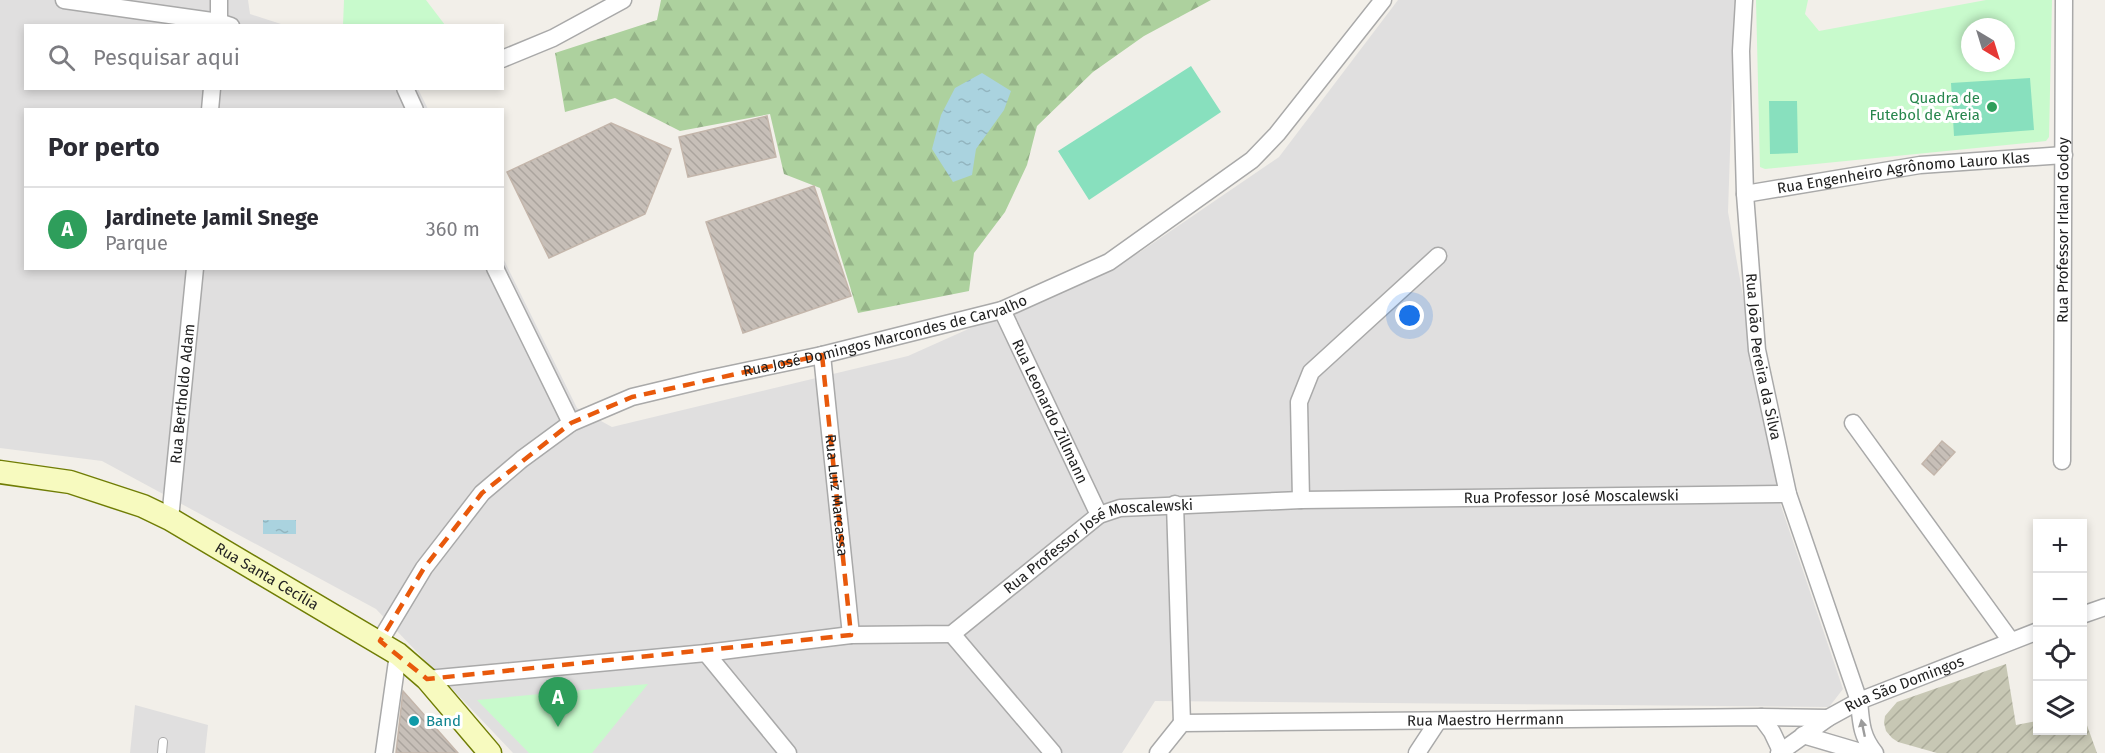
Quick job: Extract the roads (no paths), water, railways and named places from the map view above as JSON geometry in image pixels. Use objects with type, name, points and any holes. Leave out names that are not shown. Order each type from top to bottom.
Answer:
[{"type":"main road","name":"Rua Santa Cecília","points":[[0,472],[70,482],[143,506],[170,519],[389,647],[427,679],[490,753]]},
{"type":"street","points":[[64,0],[223,24],[219,0]]},
{"type":"street","points":[[504,58],[553,38],[623,0]]},
{"type":"street","name":"Rua José Domingos Marcondes de Carvalho","points":[[389,647],[424,568],[482,493],[522,459],[572,423],[632,397],[822,355],[1002,310],[1109,262],[1252,160],[1277,134],[1383,0]]},
{"type":"street","name":"Rua João Pereira da Silva","points":[[1744,0],[1741,51],[1745,194],[1757,350],[1788,494],[1859,701],[1866,742],[1875,753]]},
{"type":"street","name":"Rua Professor Irland Godoy","points":[[2062,461],[2064,0]]},
{"type":"street","points":[[210,108],[212,90]]},
{"type":"street","points":[[406,90],[414,108]]},
{"type":"street","name":"Rua Engenheiro Agrônomo Lauro Klas","points":[[1745,194],[1920,165],[2064,155]]},
{"type":"street","points":[[1301,500],[1299,402],[1311,372],[1438,256]]},
{"type":"street","name":"Rua Bertholdo Adam","points":[[170,519],[195,270]]},
{"type":"street","points":[[496,270],[572,423]]},
{"type":"street","name":"Rua Leonardo Zillmann","points":[[1002,310],[1099,514]]},
{"type":"street","name":"Rua Luiz Marcassa","points":[[822,355],[851,634]]},
{"type":"street","points":[[1853,423],[2011,640]]},
{"type":"street","name":"Rua Professor José Moscalewski","points":[[952,634],[1099,514],[1120,508],[1301,500],[1788,494]]},
{"type":"street","points":[[1158,753],[1182,723],[1175,504]]},
{"type":"street","points":[[2087,613],[2105,607]]},
{"type":"street","name":"Rua São Domingos","points":[[1780,752],[1828,718],[1859,701],[2033,632]]},
{"type":"street","points":[[427,679],[706,653],[851,634],[952,634],[1053,753]]},
{"type":"street","points":[[384,753],[389,647]]},
{"type":"street","points":[[706,653],[788,753]]},
{"type":"street","points":[[1761,717],[1772,732],[1780,752]]},
{"type":"street","name":"Rua Maestro Herrmann","points":[[1182,723],[1828,718]]},
{"type":"street","points":[[1417,753],[1438,721]]},
{"type":"street","points":[[1803,735],[1863,753]]},
{"type":"lane","points":[[162,753],[163,742]]},
{"type":"water","points":[[982,73],[1011,91],[1004,110],[976,149],[972,175],[953,182],[932,149],[941,115],[955,88]]},
{"type":"water","points":[[263,520],[296,520],[296,534],[263,534]]},
{"type":"place","name":"Quadra de Futebol de Areia","points":[[1992,107]]},
{"type":"place","name":"Band","points":[[414,721]]},
{"type":"place","name":"Jardinete Jamil Snege","points":[[558,727]]}]
